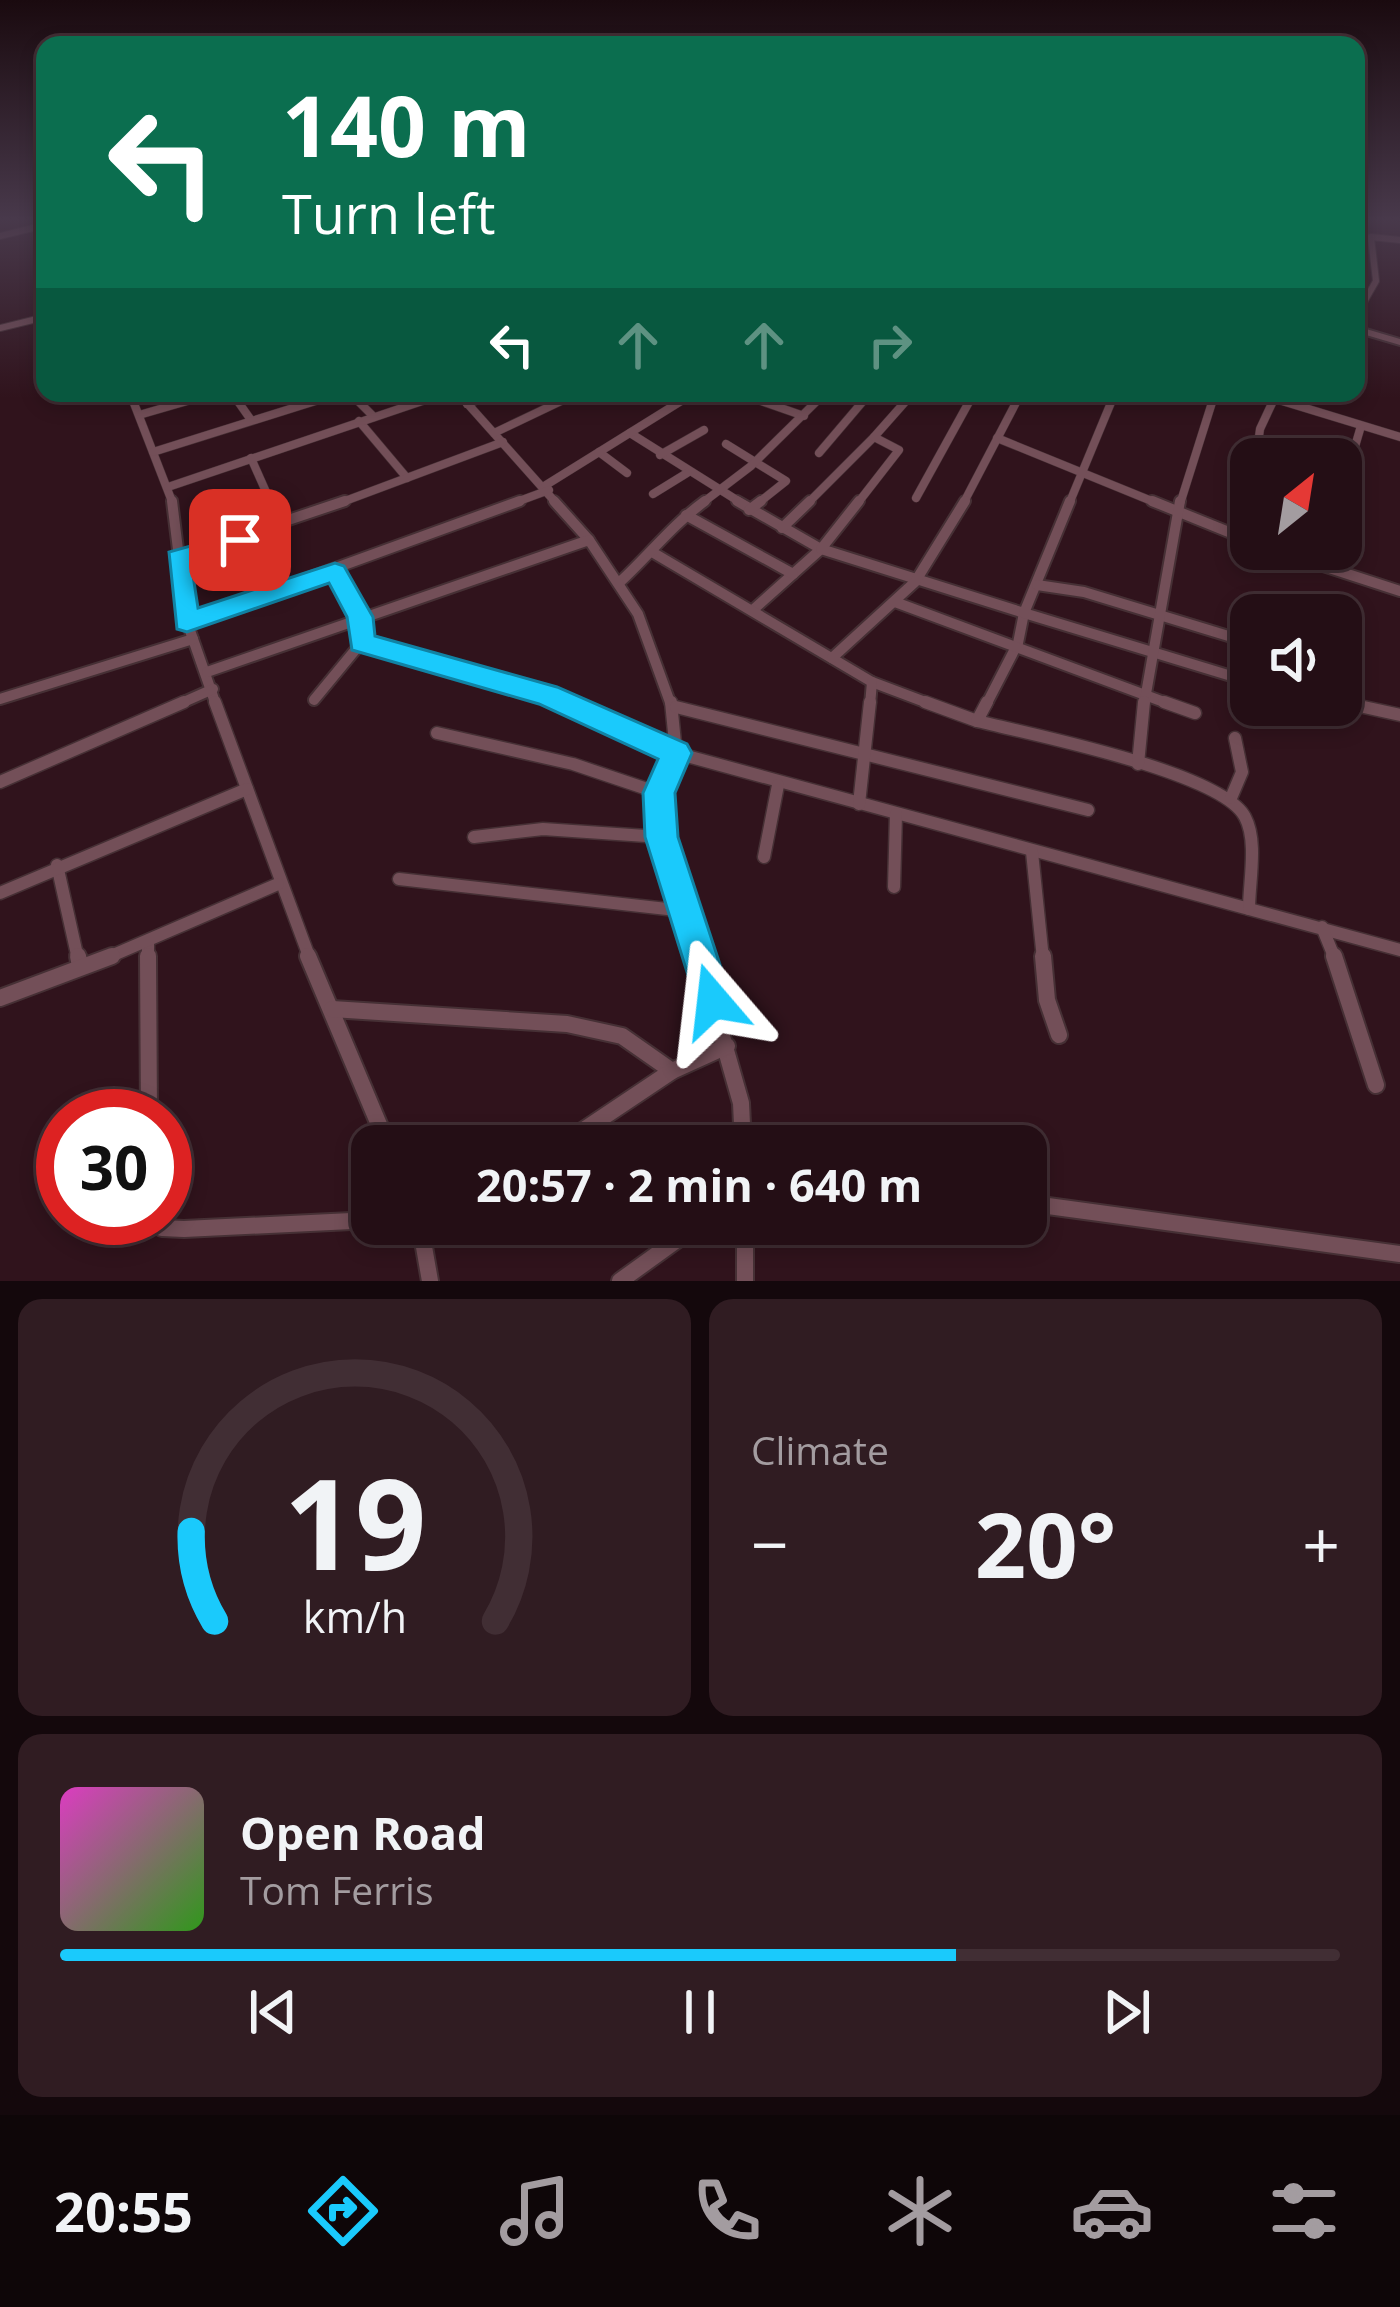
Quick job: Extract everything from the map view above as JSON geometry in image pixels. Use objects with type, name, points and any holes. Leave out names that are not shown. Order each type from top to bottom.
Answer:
[{"type":"street","points":[[0,328],[36,319]]},
{"type":"street","points":[[1365,331],[1400,342]]},
{"type":"street","points":[[134,402],[168,487],[187,622],[278,884],[379,1125]]},
{"type":"street","points":[[139,415],[184,402]]},
{"type":"street","points":[[238,402],[251,420]]},
{"type":"street","points":[[153,452],[314,402]]},
{"type":"street","points":[[356,402],[374,417]]},
{"type":"street","points":[[168,487],[419,402]]},
{"type":"street","points":[[472,402],[467,404],[548,488],[621,581],[665,668],[676,707],[676,753],[659,793],[661,837],[727,1046],[742,1125]]},
{"type":"street","points":[[178,557],[407,478],[499,437],[562,402]]},
{"type":"street","points":[[187,622],[335,572],[548,488],[680,402]]},
{"type":"street","points":[[764,402],[804,416]]},
{"type":"street","points":[[621,581],[652,552],[662,532],[756,462],[817,402]]},
{"type":"street","points":[[818,453],[862,402]]},
{"type":"street","points":[[782,528],[905,402]]},
{"type":"street","points":[[916,498],[969,402]]},
{"type":"street","points":[[832,658],[915,582],[947,535],[1016,402]]},
{"type":"street","points":[[977,721],[1015,649],[1024,614],[1110,402]]},
{"type":"street","points":[[1138,764],[1147,655],[1174,507],[1212,402]]},
{"type":"street","points":[[1259,438],[1273,402]]},
{"type":"street","points":[[1283,402],[1399,434]]},
{"type":"street","points":[[1302,408],[1304,402]]},
{"type":"street","points":[[359,422],[407,478]]},
{"type":"street","points":[[1357,438],[1361,426]]},
{"type":"street","points":[[660,455],[704,430]]},
{"type":"street","points":[[630,433],[749,510],[821,549],[1147,655],[1230,677]]},
{"type":"street","points":[[754,609],[821,549],[899,449],[874,437]]},
{"type":"street","points":[[997,438],[1230,533]]},
{"type":"street","points":[[726,445],[786,481],[749,510]]},
{"type":"street","points":[[599,452],[628,473]]},
{"type":"street","points":[[251,458],[267,494]]},
{"type":"street","points":[[653,494],[687,472]]},
{"type":"street","points":[[686,514],[793,574]]},
{"type":"street","points":[[207,672],[589,540]]},
{"type":"street","points":[[652,552],[872,682],[977,721],[1138,764],[1231,797],[1244,814],[1249,909]]},
{"type":"street","points":[[1333,570],[1400,591]]},
{"type":"street","points":[[314,700],[362,643],[360,617],[335,572]]},
{"type":"street","points":[[1037,585],[1084,592],[1230,637]]},
{"type":"street","points":[[896,602],[1195,713]]},
{"type":"street","points":[[0,699],[194,639]]},
{"type":"street","points":[[362,643],[547,695],[676,753],[778,785],[1400,950]]},
{"type":"street","points":[[860,804],[872,682]]},
{"type":"street","points":[[0,782],[213,689]]},
{"type":"street","points":[[676,707],[1088,810]]},
{"type":"street","points":[[1362,707],[1400,715]]},
{"type":"street","points":[[437,733],[573,764],[659,793]]},
{"type":"street","points":[[1231,797],[1242,772],[1235,738]]},
{"type":"street","points":[[764,857],[778,785]]},
{"type":"street","points":[[0,893],[247,789]]},
{"type":"street","points":[[894,886],[896,814]]},
{"type":"street","points":[[474,837],[543,829],[661,837]]},
{"type":"street","points":[[1032,852],[1047,1000],[1059,1035]]},
{"type":"street","points":[[57,866],[80,966]]},
{"type":"street","points":[[399,879],[685,910]]},
{"type":"street","points":[[0,998],[148,943],[278,884]]},
{"type":"street","points":[[1322,927],[1347,987],[1376,1085]]},
{"type":"street","points":[[148,943],[149,1089]]},
{"type":"street","points":[[332,1010],[567,1024],[622,1036],[672,1071]]},
{"type":"street","points":[[591,1125],[672,1071],[727,1046]]},
{"type":"street","points":[[1047,1206],[1400,1254]]},
{"type":"street","points":[[192,1229],[351,1221]]},
{"type":"street","points":[[424,1245],[430,1281]]},
{"type":"street","points":[[620,1281],[670,1245]]},
{"type":"street","points":[[745,1245],[745,1281]]},
{"type":"route","points":[[240,540],[178,557],[187,622],[335,572],[360,617],[362,643],[547,695],[676,753],[659,793],[661,837],[713,1001]]}]
